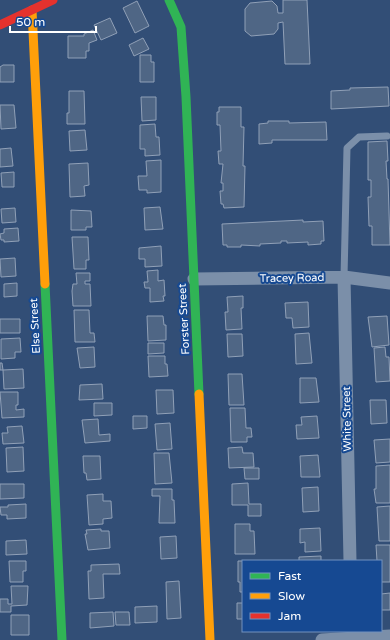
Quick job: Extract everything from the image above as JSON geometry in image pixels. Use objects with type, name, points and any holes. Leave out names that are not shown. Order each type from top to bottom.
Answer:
[{"type":"street","points":[[0,25],[53,0]]},
{"type":"street","name":"Forster Street","points":[[169,0],[181,27],[210,640]]},
{"type":"street","name":"Else Street","points":[[32,10],[62,640]]},
{"type":"street","name":"Tracey Road","points":[[194,279],[344,277],[380,283],[390,283]]},
{"type":"street","name":"White Street","points":[[344,277],[350,560]]},
{"type":"street","points":[[322,640],[352,637],[390,636]]},
{"type":"lane","points":[[344,277],[347,148],[359,137],[387,136]]},
{"type":"building","points":[[283,0],[307,0],[310,64],[285,64],[283,22],[278,23],[278,29],[274,34],[251,36],[245,31],[245,9],[250,3],[272,1],[277,6],[278,13],[283,13]]},
{"type":"building","points":[[137,1],[149,26],[135,33],[123,8]]},
{"type":"building","points":[[110,18],[117,33],[101,40],[94,25]]},
{"type":"building","points":[[93,30],[97,40],[89,43],[89,51],[86,51],[86,58],[68,58],[68,36],[84,36],[84,34]]},
{"type":"building","points":[[143,38],[149,49],[134,56],[129,45]]},
{"type":"building","points":[[140,55],[151,55],[151,62],[154,62],[154,82],[140,82]]},
{"type":"building","points":[[3,65],[14,65],[14,82],[0,82],[0,67]]},
{"type":"building","points":[[388,87],[389,106],[331,109],[331,91],[350,90],[350,88]]},
{"type":"building","points":[[69,91],[84,91],[85,124],[67,124],[67,113],[69,113]]},
{"type":"building","points":[[141,97],[156,97],[156,120],[142,121]]},
{"type":"building","points":[[0,105],[14,105],[16,128],[1,129]]},
{"type":"building","points":[[219,107],[241,107],[241,127],[244,127],[244,207],[224,208],[223,204],[221,204],[220,191],[223,191],[223,183],[221,183],[223,164],[219,164],[218,151],[221,151],[220,125],[217,125],[217,112],[219,112]]},
{"type":"building","points":[[268,121],[289,121],[289,123],[326,122],[327,140],[272,140],[272,143],[259,144],[259,124],[268,123]]},
{"type":"building","points":[[155,124],[156,137],[159,137],[160,155],[145,156],[145,149],[140,149],[140,125]]},
{"type":"building","points":[[85,130],[87,150],[70,151],[69,131]]},
{"type":"building","points":[[387,141],[388,161],[386,161],[390,245],[372,245],[372,226],[369,226],[368,197],[371,197],[371,180],[368,180],[368,142]]},
{"type":"building","points":[[11,148],[13,166],[0,167],[0,149]]},
{"type":"building","points":[[161,160],[161,192],[147,193],[147,190],[139,190],[138,176],[147,176],[146,161]]},
{"type":"building","points":[[88,163],[89,185],[84,186],[85,196],[70,197],[69,164]]},
{"type":"building","points":[[14,172],[14,187],[2,187],[1,173]]},
{"type":"building","points":[[160,207],[163,229],[145,230],[144,208]]},
{"type":"building","points":[[15,208],[16,222],[2,223],[1,209]]},
{"type":"building","points":[[71,210],[91,211],[92,227],[86,227],[86,230],[71,230]]},
{"type":"building","points":[[303,220],[303,222],[323,221],[324,241],[321,241],[321,244],[308,245],[308,242],[287,243],[287,241],[281,241],[281,243],[260,244],[260,246],[241,245],[241,247],[227,247],[227,245],[223,245],[222,224]]},
{"type":"building","points":[[18,228],[19,241],[4,242],[4,240],[1,240],[0,234],[4,233],[4,229]]},
{"type":"building","points":[[72,237],[88,237],[89,260],[86,260],[86,269],[74,269]]},
{"type":"building","points":[[161,246],[162,266],[145,267],[145,259],[139,259],[139,248]]},
{"type":"building","points":[[15,258],[16,276],[1,277],[0,259]]},
{"type":"building","points":[[158,270],[158,281],[164,280],[164,301],[150,302],[150,288],[145,288],[144,282],[148,282],[147,271]]},
{"type":"building","points":[[76,273],[90,273],[90,281],[85,281],[85,284],[90,284],[91,306],[73,306],[72,291],[73,284],[77,284]]},
{"type":"building","points":[[17,283],[17,296],[4,297],[4,284]]},
{"type":"building","points":[[243,296],[243,308],[241,308],[242,329],[226,330],[225,312],[228,312],[227,297]]},
{"type":"building","points":[[308,302],[309,327],[293,328],[292,318],[286,318],[285,303]]},
{"type":"building","points":[[74,310],[89,310],[90,333],[94,333],[95,342],[75,342]]},
{"type":"building","points":[[147,316],[163,316],[164,325],[166,325],[166,340],[148,341]]},
{"type":"building","points":[[387,316],[389,345],[372,347],[368,317]]},
{"type":"building","points":[[0,319],[20,319],[20,333],[0,333]]},
{"type":"building","points":[[309,333],[312,363],[296,364],[295,334]]},
{"type":"building","points":[[227,334],[242,334],[243,356],[228,357]]},
{"type":"building","points":[[20,338],[21,352],[15,352],[15,358],[1,359],[1,339]]},
{"type":"building","points":[[148,343],[164,343],[164,353],[148,354]]},
{"type":"building","points":[[94,347],[95,367],[80,368],[77,348]]},
{"type":"building","points":[[385,347],[386,357],[389,357],[390,381],[376,382],[374,348]]},
{"type":"building","points":[[148,356],[165,356],[168,376],[149,377]]},
{"type":"building","points":[[0,363],[2,363],[3,370],[0,370]]},
{"type":"building","points":[[23,369],[24,388],[4,389],[3,370]]},
{"type":"building","points":[[228,374],[242,374],[244,405],[229,405]]},
{"type":"building","points":[[300,378],[316,378],[319,402],[300,403]]},
{"type":"building","points":[[102,384],[103,399],[79,400],[80,385]]},
{"type":"building","points":[[156,390],[173,390],[174,413],[157,414]]},
{"type":"building","points":[[0,392],[18,392],[18,405],[16,405],[16,410],[24,409],[24,417],[2,418]]},
{"type":"building","points":[[370,400],[386,400],[387,423],[371,424]]},
{"type":"building","points":[[94,403],[112,403],[112,415],[94,416]]},
{"type":"building","points":[[230,408],[245,408],[246,428],[251,428],[252,437],[247,437],[247,442],[231,442]]},
{"type":"building","points":[[133,416],[147,416],[147,428],[133,429]]},
{"type":"building","points":[[317,416],[319,438],[297,439],[296,425],[302,425],[301,417]]},
{"type":"building","points":[[98,419],[99,435],[110,434],[110,441],[85,443],[82,420]]},
{"type":"building","points":[[170,423],[172,449],[157,450],[155,424]]},
{"type":"building","points":[[22,426],[24,443],[3,444],[2,433],[8,433],[7,427]]},
{"type":"building","points":[[390,439],[390,462],[376,463],[374,440]]},
{"type":"building","points":[[23,447],[24,471],[7,472],[6,448]]},
{"type":"building","points":[[242,447],[243,453],[253,453],[254,467],[229,468],[228,448]]},
{"type":"building","points":[[154,453],[169,453],[172,483],[155,484]]},
{"type":"building","points":[[318,455],[320,477],[301,477],[300,456]]},
{"type":"building","points":[[83,456],[100,456],[101,479],[87,480],[86,473],[84,473]]},
{"type":"building","points":[[390,465],[390,503],[376,503],[374,489],[376,489],[376,466]]},
{"type":"building","points":[[244,468],[259,468],[259,479],[245,479]]},
{"type":"building","points":[[248,483],[249,504],[261,504],[261,516],[248,516],[248,505],[232,505],[232,484]]},
{"type":"building","points":[[0,484],[24,484],[24,498],[0,499]]},
{"type":"building","points":[[318,487],[319,511],[303,512],[302,488]]},
{"type":"building","points":[[152,489],[172,489],[175,523],[159,523],[160,496],[152,496]]},
{"type":"building","points":[[103,494],[103,501],[111,501],[112,518],[103,519],[103,524],[89,525],[87,495]]},
{"type":"building","points":[[26,504],[26,518],[7,519],[7,515],[1,515],[0,507]]},
{"type":"building","points":[[390,506],[390,541],[379,541],[377,507]]},
{"type":"building","points":[[235,524],[250,524],[250,531],[254,531],[255,554],[235,554]]},
{"type":"building","points":[[320,528],[321,551],[305,552],[305,542],[300,543],[300,529]]},
{"type":"building","points":[[101,529],[101,531],[109,531],[110,548],[88,550],[85,534],[87,534],[86,530]]},
{"type":"building","points":[[176,536],[177,558],[161,559],[160,537]]},
{"type":"building","points":[[26,540],[27,554],[6,555],[6,541]]},
{"type":"building","points":[[376,545],[390,545],[390,582],[382,582],[382,560],[377,560]]},
{"type":"building","points":[[321,556],[321,560],[299,560],[299,557]]},
{"type":"building","points":[[9,561],[26,561],[26,571],[23,571],[23,582],[10,582]]},
{"type":"building","points":[[238,561],[242,561],[242,592],[240,592],[240,582],[238,582]]},
{"type":"building","points":[[119,564],[120,574],[103,574],[104,598],[89,599],[88,571],[91,571],[91,565]]},
{"type":"building","points":[[179,581],[181,618],[167,619],[166,582]]},
{"type":"building","points":[[11,586],[28,586],[27,605],[11,606],[11,612],[0,612],[0,599],[8,599],[8,604],[12,604]]},
{"type":"building","points":[[390,593],[390,610],[382,610],[382,594]]},
{"type":"building","points":[[237,603],[242,603],[242,619],[237,619]]},
{"type":"building","points":[[157,606],[157,622],[135,623],[135,607]]},
{"type":"building","points":[[113,612],[114,626],[90,628],[90,613]]},
{"type":"building","points":[[115,612],[129,612],[130,625],[116,625]]},
{"type":"building","points":[[11,615],[29,615],[29,635],[11,635]]},
{"type":"traffic: fast","points":[[169,0],[181,27],[186,97],[199,394]]},
{"type":"traffic: fast","points":[[45,284],[62,640]]},
{"type":"traffic: slow","points":[[32,10],[45,284]]},
{"type":"traffic: slow","points":[[199,394],[210,640]]},
{"type":"traffic: jam","points":[[0,25],[53,0]]}]
